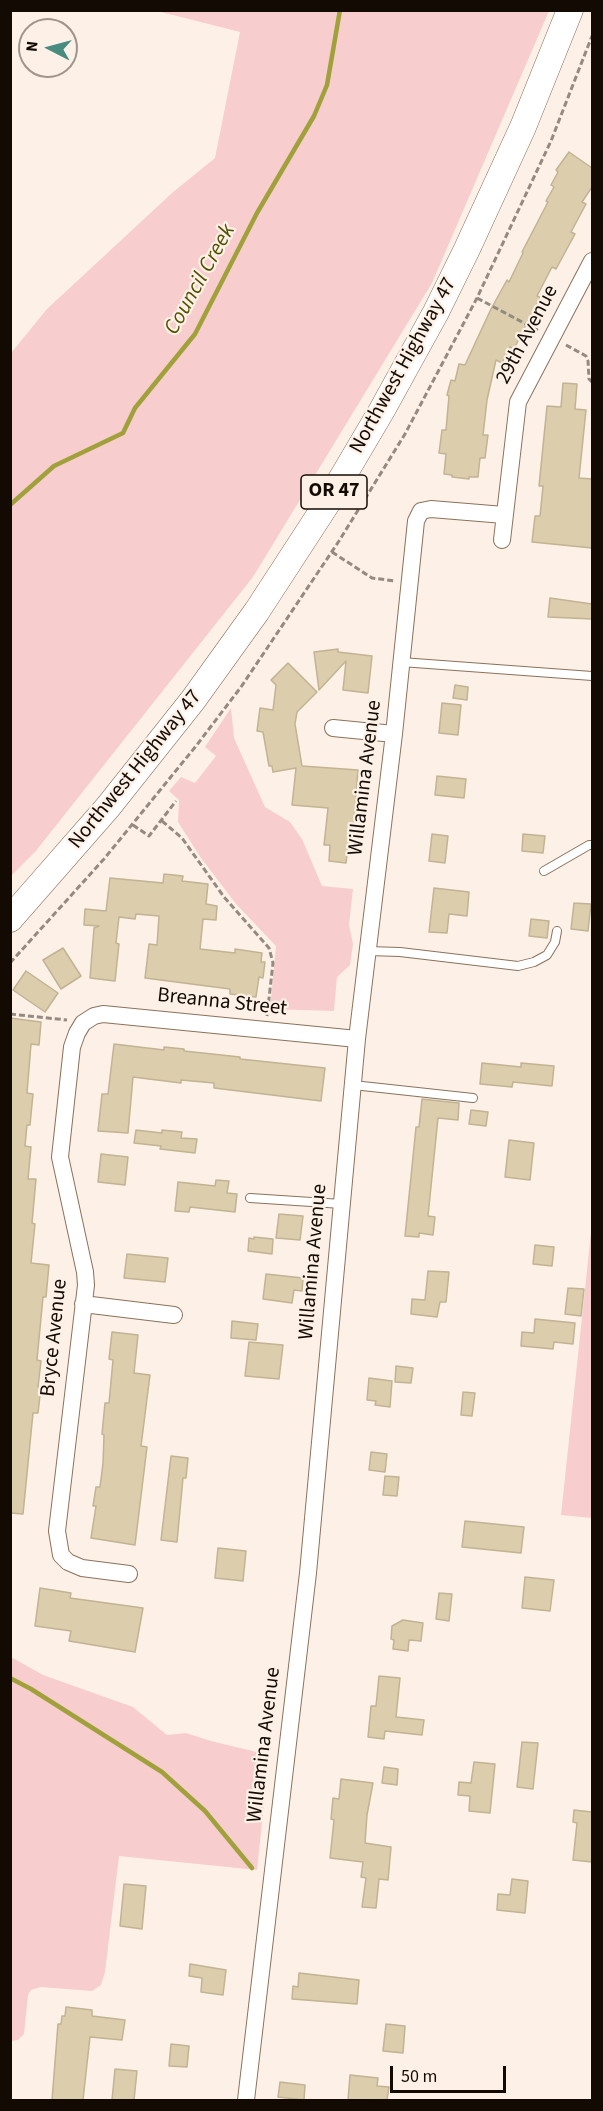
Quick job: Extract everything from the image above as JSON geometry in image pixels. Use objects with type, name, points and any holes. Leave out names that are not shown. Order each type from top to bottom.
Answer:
[{"type":"main road","name":"Northwest Highway 47","points":[[10,919],[108,807],[193,700],[257,611],[326,505],[436,312],[523,127],[570,10]]},
{"type":"street","name":"29th Avenue","points":[[502,540],[518,402],[592,261]]},
{"type":"street","name":"Willamina Avenue","points":[[246,2100],[308,1573],[357,1039],[394,734],[416,521],[422,511],[445,509],[504,515]]},
{"type":"street","points":[[333,728],[394,734]]},
{"type":"street","name":"Breanna Street","points":[[83,1023],[94,1016],[117,1014],[357,1039]]},
{"type":"street","name":"Bryce Avenue","points":[[83,1023],[72,1047],[60,1157],[86,1285],[57,1531],[61,1556],[68,1562],[82,1568],[129,1574]]},
{"type":"street","points":[[83,1304],[174,1315]]},
{"type":"lane","points":[[401,662],[592,676]]},
{"type":"lane","points":[[544,871],[592,845]]},
{"type":"lane","points":[[368,951],[410,953],[518,966],[534,962],[547,955],[555,942],[557,931]]},
{"type":"lane","points":[[353,1085],[473,1098]]},
{"type":"lane","points":[[250,1198],[342,1204]]},
{"type":"path","points":[[332,552],[372,578],[410,583]]},
{"type":"path","points":[[133,825],[149,836],[176,801]]},
{"type":"path","points":[[162,821],[182,838],[224,897],[269,948],[273,963],[266,1030]]},
{"type":"path","points":[[10,1014],[83,1023]]},
{"type":"shaded area","points":[[157,11],[549,11],[432,283],[253,577],[35,852],[11,876],[11,353],[47,309],[172,193],[215,158],[240,32]]},
{"type":"shaded area","points":[[231,708],[234,738],[265,807],[290,822],[302,839],[322,886],[353,889],[349,925],[353,944],[350,965],[337,977],[334,1011],[270,1009],[276,946],[236,904],[201,858],[178,822],[179,800],[169,791],[181,777],[195,783],[216,756],[205,747]]},
{"type":"shaded area","points":[[592,1223],[592,1518],[561,1515]]},
{"type":"shaded area","points":[[11,1657],[43,1675],[133,1707],[167,1735],[186,1733],[269,1755],[257,1870],[119,1856],[105,1972],[101,1985],[92,1991],[41,1987],[31,1990],[28,1995],[24,2034],[18,2040],[11,2041]]},
{"type":"building","points":[[569,152],[592,168],[592,187],[582,202],[586,204],[571,232],[575,234],[556,269],[552,267],[514,349],[510,347],[502,363],[496,360],[487,400],[483,435],[488,435],[485,458],[480,458],[478,477],[469,477],[469,479],[452,477],[452,475],[444,474],[446,454],[439,453],[442,430],[446,430],[449,396],[447,395],[451,380],[455,381],[459,364],[465,365],[491,309],[507,280],[509,282],[548,202],[546,201],[554,187],[551,185],[558,172],[556,170]]},
{"type":"building","points":[[563,383],[577,384],[575,409],[586,410],[579,478],[592,479],[592,548],[532,542],[535,516],[540,516],[543,486],[539,486],[547,406],[561,407]]},
{"type":"building","points":[[550,598],[592,604],[592,619],[548,617]]},
{"type":"building","points":[[338,649],[338,652],[372,656],[368,693],[343,690],[346,661],[319,690],[314,652]]},
{"type":"building","points":[[288,663],[317,692],[297,712],[295,724],[302,766],[358,770],[352,847],[348,847],[346,863],[329,861],[330,845],[324,845],[328,808],[292,805],[296,768],[273,772],[272,766],[269,766],[263,732],[257,731],[260,708],[273,710],[276,685],[271,680]]},
{"type":"building","points":[[455,685],[468,687],[467,700],[453,698]]},
{"type":"building","points":[[442,703],[461,705],[458,735],[439,733]]},
{"type":"building","points":[[437,776],[466,779],[464,798],[435,795]]},
{"type":"building","points":[[432,834],[448,836],[445,863],[429,861]]},
{"type":"building","points":[[523,834],[545,836],[543,853],[522,851]]},
{"type":"building","points":[[164,874],[183,876],[182,881],[208,884],[206,904],[217,906],[216,920],[203,919],[200,949],[235,953],[235,949],[262,953],[261,962],[265,962],[263,978],[259,977],[256,997],[230,994],[230,989],[145,978],[149,944],[157,945],[159,916],[136,914],[135,919],[119,917],[115,981],[90,978],[94,928],[99,926],[84,925],[85,909],[106,911],[110,878],[163,883]]},
{"type":"building","points":[[434,888],[469,892],[467,916],[449,914],[447,933],[429,932]]},
{"type":"building","points":[[574,903],[591,904],[588,931],[571,929]]},
{"type":"building","points":[[531,919],[549,921],[547,938],[529,936]]},
{"type":"building","points":[[63,948],[81,976],[61,989],[43,960]]},
{"type":"building","points":[[26,971],[58,993],[45,1012],[13,990]]},
{"type":"building","points":[[10,1018],[41,1022],[39,1045],[31,1044],[27,1093],[33,1094],[25,1146],[31,1147],[28,1179],[36,1179],[31,1263],[49,1265],[46,1297],[43,1297],[37,1360],[41,1361],[38,1387],[41,1387],[38,1413],[33,1413],[23,1514],[10,1513]]},
{"type":"building","points":[[114,1044],[164,1050],[164,1047],[184,1049],[184,1051],[240,1057],[240,1059],[325,1068],[321,1101],[214,1088],[214,1083],[181,1080],[181,1083],[133,1077],[128,1133],[98,1131],[102,1094],[108,1094]]},
{"type":"building","points":[[482,1063],[521,1067],[521,1063],[554,1066],[552,1086],[513,1082],[512,1087],[480,1084]]},
{"type":"building","points":[[422,1099],[459,1103],[458,1120],[438,1118],[428,1216],[435,1217],[433,1235],[419,1233],[419,1237],[405,1236],[416,1127],[419,1127]]},
{"type":"building","points":[[471,1110],[488,1112],[486,1126],[469,1124]]},
{"type":"building","points":[[136,1130],[162,1133],[162,1130],[182,1132],[181,1138],[197,1139],[195,1153],[134,1143]]},
{"type":"building","points":[[509,1140],[534,1143],[530,1180],[505,1177]]},
{"type":"building","points":[[101,1154],[128,1157],[125,1185],[98,1182]]},
{"type":"building","points":[[216,1180],[229,1181],[227,1193],[237,1194],[235,1212],[190,1207],[189,1212],[175,1211],[178,1182],[215,1186]]},
{"type":"building","points":[[279,1214],[303,1216],[300,1240],[276,1238]]},
{"type":"building","points":[[254,1237],[273,1239],[272,1254],[248,1251],[249,1238],[254,1239]]},
{"type":"building","points":[[535,1245],[554,1247],[552,1266],[533,1264]]},
{"type":"building","points":[[127,1254],[168,1258],[165,1282],[124,1278]]},
{"type":"building","points":[[428,1271],[449,1272],[446,1302],[440,1302],[437,1317],[411,1314],[412,1299],[425,1300]]},
{"type":"building","points":[[266,1274],[303,1278],[302,1291],[294,1290],[292,1303],[263,1299]]},
{"type":"building","points":[[568,1288],[584,1289],[581,1316],[565,1314]]},
{"type":"building","points":[[535,1319],[575,1323],[573,1344],[554,1342],[553,1349],[521,1346],[522,1332],[534,1333]]},
{"type":"building","points":[[232,1321],[258,1324],[256,1340],[231,1338]]},
{"type":"building","points":[[112,1332],[138,1335],[134,1373],[150,1375],[141,1446],[147,1447],[135,1545],[91,1538],[96,1506],[93,1506],[96,1487],[100,1487],[103,1463],[104,1435],[102,1434],[105,1403],[109,1403],[113,1360],[109,1359]]},
{"type":"building","points":[[249,1342],[283,1345],[279,1379],[245,1376]]},
{"type":"building","points":[[396,1366],[413,1368],[411,1383],[395,1382]]},
{"type":"building","points":[[369,1378],[392,1381],[390,1407],[375,1405],[376,1401],[367,1400]]},
{"type":"building","points":[[463,1392],[475,1393],[472,1416],[461,1415]]},
{"type":"building","points":[[371,1452],[387,1454],[385,1472],[369,1470]]},
{"type":"building","points":[[171,1456],[188,1458],[186,1478],[183,1478],[177,1542],[161,1540]]},
{"type":"building","points":[[385,1476],[399,1477],[397,1496],[383,1495]]},
{"type":"building","points":[[465,1521],[524,1527],[521,1553],[462,1547]]},
{"type":"building","points":[[218,1548],[246,1551],[243,1581],[215,1578]]},
{"type":"building","points":[[525,1577],[554,1580],[550,1611],[522,1608]]},
{"type":"building","points":[[40,1588],[71,1593],[70,1598],[143,1608],[135,1652],[69,1641],[71,1631],[35,1626]]},
{"type":"building","points":[[439,1593],[452,1594],[449,1621],[436,1619]]},
{"type":"building","points":[[403,1620],[423,1623],[421,1641],[409,1640],[408,1651],[393,1649],[394,1640],[391,1639],[392,1626]]},
{"type":"building","points":[[379,1676],[400,1678],[396,1717],[424,1720],[422,1735],[385,1731],[384,1739],[368,1737],[371,1706],[376,1706]]},
{"type":"building","points":[[522,1742],[538,1743],[533,1789],[517,1787]]},
{"type":"building","points":[[474,1762],[495,1764],[490,1813],[469,1811],[470,1796],[458,1795],[459,1782],[471,1783]]},
{"type":"building","points":[[384,1767],[398,1769],[397,1785],[382,1783]]},
{"type":"building","points":[[341,1779],[373,1783],[365,1843],[391,1847],[388,1880],[379,1879],[376,1908],[362,1907],[366,1878],[361,1877],[363,1862],[330,1858],[334,1820],[331,1819],[333,1798],[339,1799]]},
{"type":"building","points":[[574,1810],[592,1812],[592,1862],[573,1860],[577,1823],[573,1822]]},
{"type":"building","points":[[512,1879],[528,1881],[525,1913],[497,1910],[498,1894],[510,1895]]},
{"type":"building","points":[[124,1884],[146,1886],[142,1929],[120,1926]]},
{"type":"building","points":[[190,1964],[226,1970],[223,1995],[201,1992],[202,1978],[189,1976]]},
{"type":"building","points":[[299,1973],[359,1980],[357,2004],[292,1999],[293,1986],[298,1987]]},
{"type":"building","points":[[66,2007],[92,2010],[92,2016],[125,2020],[122,2040],[90,2037],[83,2100],[52,2100],[58,2024],[61,2024],[62,2016],[65,2016]]},
{"type":"building","points":[[386,2024],[405,2026],[403,2053],[383,2051]]},
{"type":"building","points":[[171,2044],[189,2046],[187,2067],[169,2066]]},
{"type":"building","points":[[115,2069],[137,2071],[134,2100],[112,2100]]},
{"type":"building","points":[[350,2075],[378,2078],[377,2086],[389,2087],[387,2100],[348,2100]]},
{"type":"building","points":[[280,2082],[305,2085],[304,2100],[278,2097]]},
{"type":"waterway","name":"Council Creek","points":[[10,505],[54,466],[123,433],[135,408],[195,334],[257,213],[314,116],[327,85],[340,10]]},
{"type":"waterway","points":[[10,1678],[162,1772],[205,1811],[252,1868]]}]
